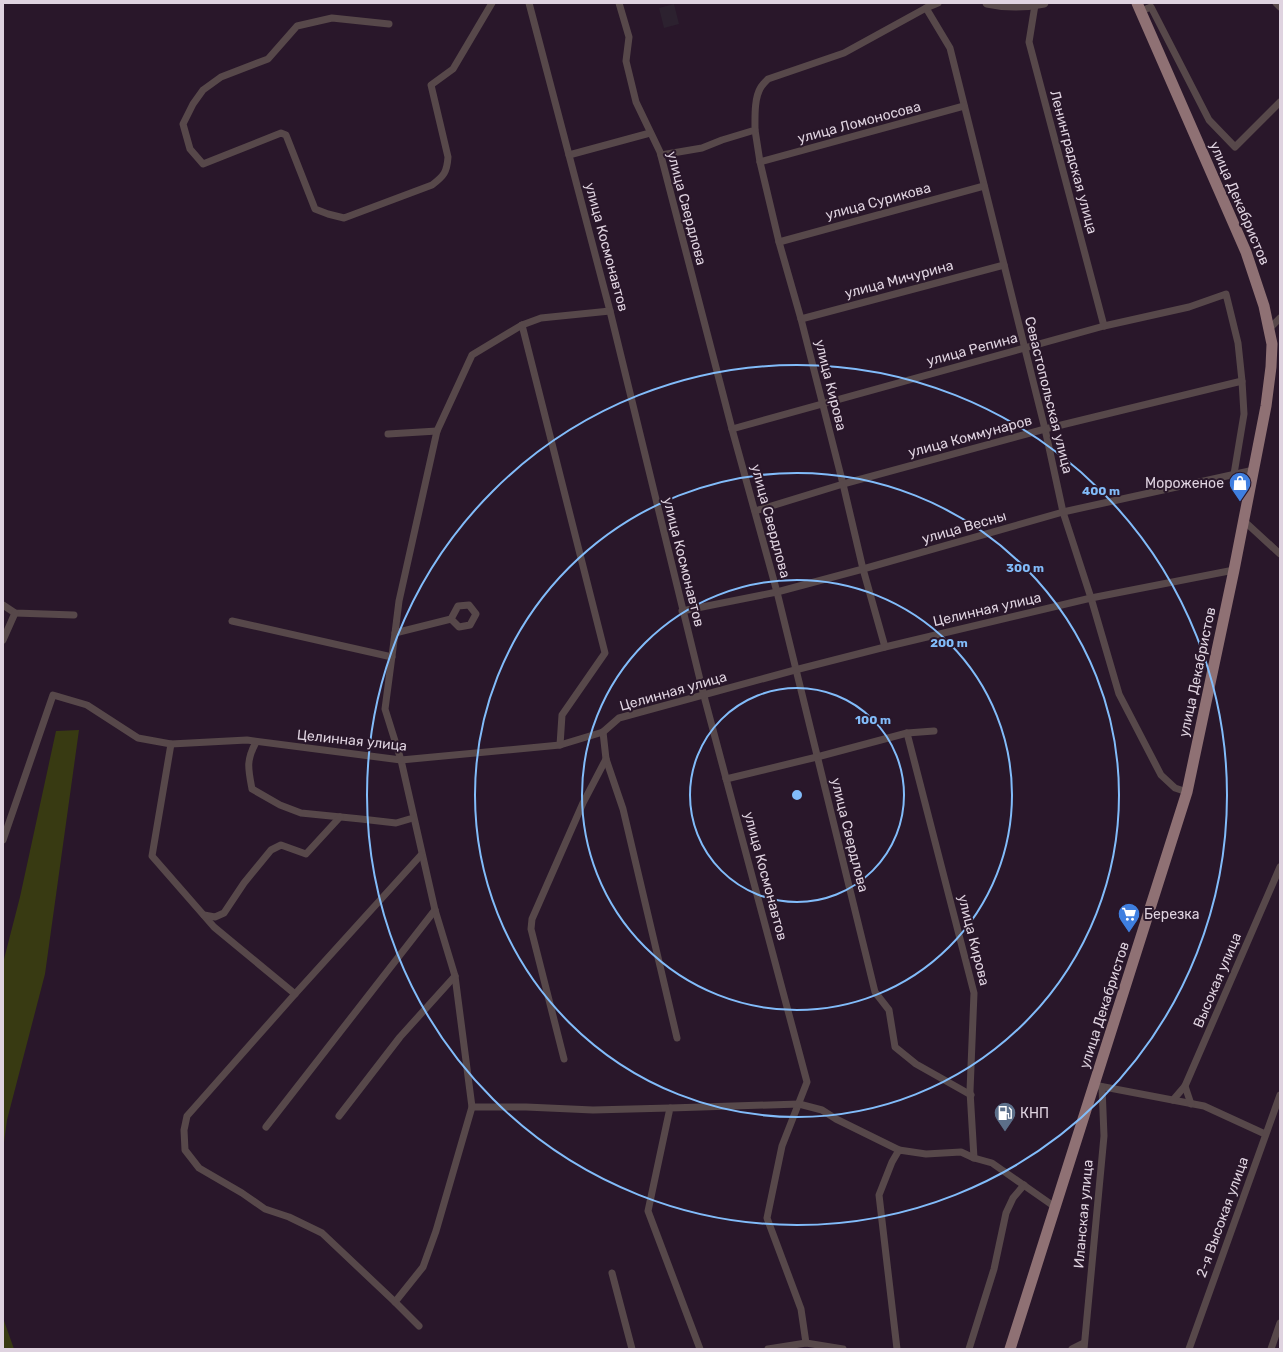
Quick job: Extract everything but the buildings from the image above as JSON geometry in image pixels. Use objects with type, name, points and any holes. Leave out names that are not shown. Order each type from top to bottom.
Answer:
[{"type":"main road","name":"улица Декабристов","points":[[1010,1349],[1055,1207],[1098,1086],[1187,792],[1254,470],[1271,367],[1272,344],[1264,306],[1246,252],[1139,7]]},
{"type":"street","points":[[389,24],[332,18],[297,26],[268,59],[221,77],[203,90],[193,104],[183,124],[190,149],[203,164],[281,133],[286,135],[315,209],[344,218],[432,185],[442,178],[447,168],[448,157],[431,85],[453,69],[492,3]]},
{"type":"street","name":"улица Космонавтов","points":[[529,3],[610,311],[682,611],[807,1082],[782,1146],[767,1218],[801,1309],[806,1343]]},
{"type":"street","name":"улица Свердлова","points":[[619,3],[629,37],[626,61],[636,102],[661,155],[732,429],[777,592],[875,992],[888,1010],[894,1047],[916,1064],[970,1095]]},
{"type":"street","name":"улица Кирова","points":[[885,647],[863,569],[844,484],[779,242],[760,162],[755,130],[755,118],[761,87],[768,79],[844,53],[926,8],[938,3]]},
{"type":"street","points":[[987,3],[1001,6],[1039,4]]},
{"type":"street","points":[[1276,3],[1280,7]]},
{"type":"street","name":"Ленинградская улица","points":[[1039,4],[1028,42],[1104,326]]},
{"type":"street","points":[[1139,7],[1151,7],[1209,120],[1235,147],[1280,102]]},
{"type":"street","name":"Севастопольская улица","points":[[926,8],[950,48],[1045,429],[1063,512],[1092,598],[1119,694],[1161,775],[1175,788],[1187,792]]},
{"type":"street","name":"улица Ломоносова","points":[[760,162],[964,106]]},
{"type":"street","points":[[661,155],[702,148],[755,130]]},
{"type":"street","points":[[569,155],[650,133]]},
{"type":"street","name":"улица Сурикова","points":[[779,242],[984,186]]},
{"type":"street","name":"улица Мичурина","points":[[800,319],[1004,265]]},
{"type":"street","name":"улица Репина","points":[[732,429],[1104,326],[1189,307],[1226,294],[1238,343],[1242,380]]},
{"type":"street","points":[[395,1302],[423,1267],[436,1231],[472,1107],[455,976],[435,910],[421,855],[401,760],[385,709],[399,600],[437,431],[472,355],[522,325],[541,318],[610,311]]},
{"type":"street","points":[[1269,329],[1280,318]]},
{"type":"street","points":[[522,325],[604,653],[562,715],[560,745]]},
{"type":"street","points":[[1234,474],[1244,414],[1242,380]]},
{"type":"street","name":"улица Коммунаров","points":[[755,511],[844,484],[1045,429],[1242,380]]},
{"type":"street","points":[[388,434],[437,431]]},
{"type":"street","name":"улица Весны","points":[[682,611],[777,592],[1063,512],[1254,470]]},
{"type":"street","points":[[1243,520],[1280,554]]},
{"type":"street","name":"Целинная улица","points":[[3,840],[53,695],[87,705],[138,738],[171,744],[247,740],[401,760],[560,745],[603,732],[619,718],[795,670],[1092,598],[1234,570]]},
{"type":"street","points":[[3,605],[15,613],[74,615]]},
{"type":"street","points":[[3,640],[15,613]]},
{"type":"street","points":[[395,633],[451,619]]},
{"type":"street","points":[[232,621],[392,657]]},
{"type":"street","points":[[726,779],[907,733],[934,731]]},
{"type":"street","points":[[603,732],[606,759],[623,809],[677,1038]]},
{"type":"street","name":"улица Кирова","points":[[907,733],[974,993],[970,1095],[974,1158]]},
{"type":"street","points":[[256,742],[250,754],[248,769],[252,789],[280,804],[301,814],[396,823],[413,818]]},
{"type":"street","points":[[171,744],[152,856],[214,927],[295,994]]},
{"type":"street","points":[[564,1059],[531,929],[532,919],[583,803],[606,759]]},
{"type":"street","points":[[204,915],[214,917],[224,914],[244,883],[271,850],[281,845],[306,854],[340,817]]},
{"type":"street","points":[[419,1326],[322,1233],[289,1217],[265,1209],[242,1193],[199,1168],[185,1150],[184,1130],[187,1116],[421,855]]},
{"type":"street","name":"Высокая улица","points":[[1173,1100],[1185,1086],[1280,867]]},
{"type":"street","points":[[266,1127],[435,910]]},
{"type":"street","points":[[340,1116],[400,1037],[455,976]]},
{"type":"street","points":[[1098,1086],[1204,1106],[1265,1134]]},
{"type":"street","name":"Иланская улица","points":[[1072,1349],[1084,1346],[1104,1136],[1098,1086]]},
{"type":"street","points":[[1185,1086],[1191,1104]]},
{"type":"street","name":"2-я Высокая улица","points":[[1189,1349],[1280,1094]]},
{"type":"street","points":[[472,1107],[526,1107],[593,1110],[799,1104],[822,1110],[836,1119],[899,1150],[926,1154],[961,1152],[974,1158],[992,1163],[1055,1207]]},
{"type":"street","points":[[670,1108],[648,1211],[700,1349]]},
{"type":"street","points":[[897,1349],[879,1195],[892,1162],[899,1150]]},
{"type":"street","points":[[969,1349],[994,1269],[1006,1213],[1013,1198],[1024,1185]]},
{"type":"street","points":[[612,1274],[632,1349]]},
{"type":"street","points":[[1271,1349],[1280,1323]]},
{"type":"street","points":[[768,1349],[806,1343],[843,1349]]},
{"type":"shaded area","points":[[674,4],[679,24],[664,28],[659,8]]},
{"type":"green space","points":[[79,730],[45,974],[7,1120],[3,1150],[3,963],[20,897],[56,731]]},
{"type":"green space","points":[[3,1318],[14,1349],[3,1349]]},
{"type":"place","name":"Мороженое","points":[[1240,502]]},
{"type":"place","name":"Березка","points":[[1129,934]]},
{"type":"place","name":"КНП","points":[[1005,1132]]}]
